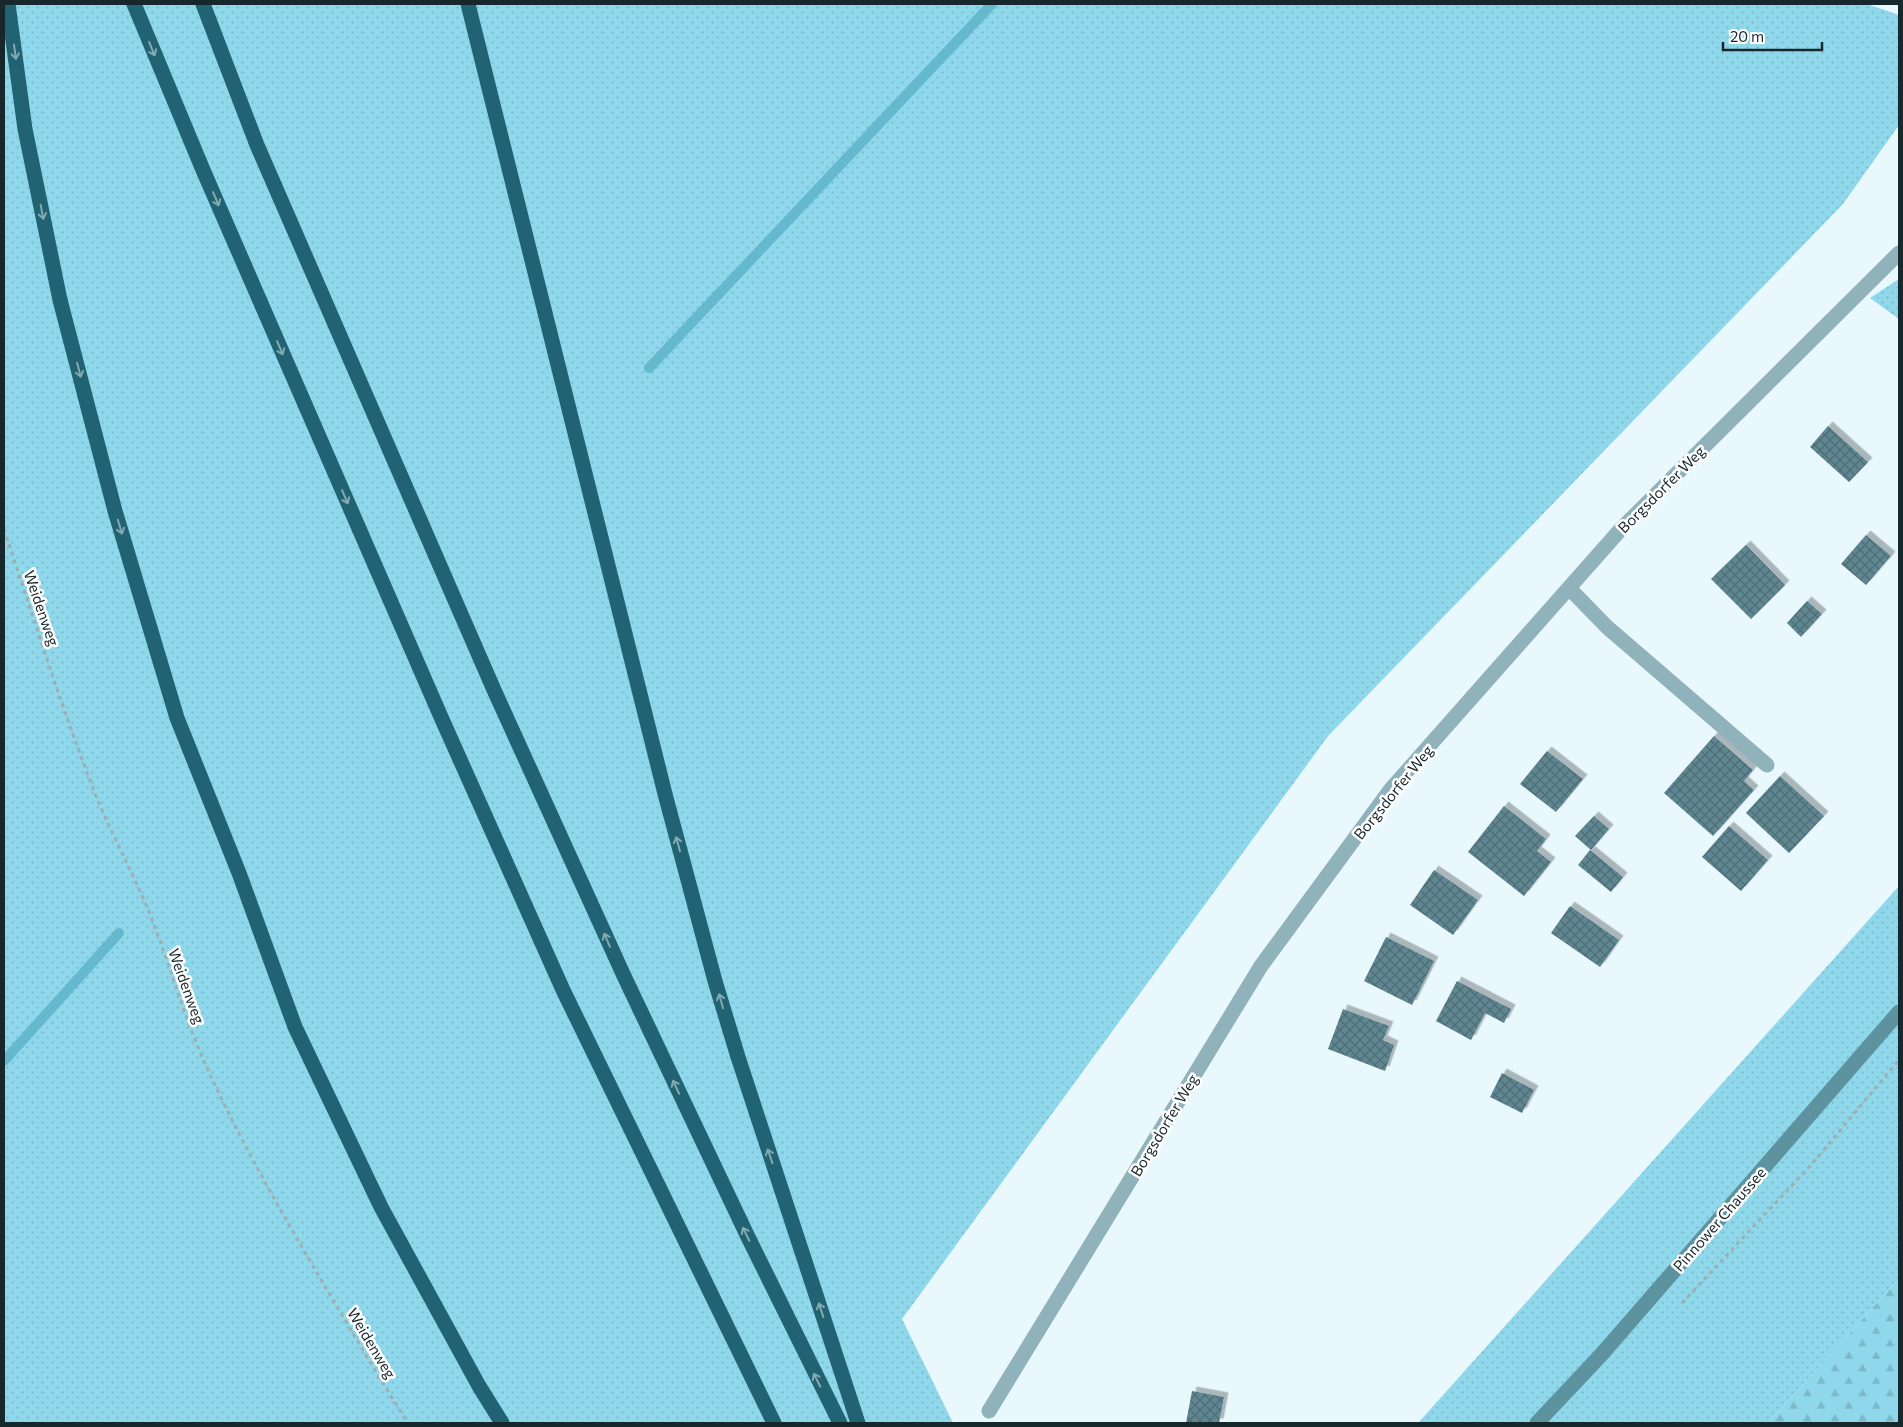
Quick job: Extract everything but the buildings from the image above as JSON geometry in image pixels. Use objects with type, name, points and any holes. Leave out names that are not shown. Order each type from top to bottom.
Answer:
[{"type":"highway","points":[[8,4],[25,129],[60,300],[116,511],[177,718],[239,873],[295,1027],[381,1207],[479,1386],[502,1423]]},
{"type":"highway","points":[[134,4],[203,170],[437,708],[551,963],[774,1423]]},
{"type":"highway","points":[[203,4],[258,145],[498,699],[624,976],[748,1237],[840,1423]]},
{"type":"highway","points":[[468,4],[660,775],[715,981],[744,1076],[858,1423]]},
{"type":"main road","name":"Pinnower Chaussee","points":[[1537,1423],[1601,1355],[1899,1012]]},
{"type":"street","name":"Borgsdorfer Weg","points":[[989,1411],[1261,966],[1391,789],[1628,522],[1899,253]]},
{"type":"street","points":[[1569,588],[1607,627],[1766,765]]},
{"type":"path","name":"Weidenweg","points":[[4,529],[62,702],[94,790],[113,836],[151,917],[184,1012],[204,1061],[244,1142],[287,1222],[378,1378],[408,1423]]},
{"type":"path","points":[[1677,1309],[1811,1165],[1899,1060]]},
{"type":"green space","points":[[4,4],[1867,4],[1899,15],[1899,125],[1843,204],[1328,736],[902,1319],[953,1423],[4,1423]]},
{"type":"green space","points":[[1899,279],[1899,319],[1870,298]]},
{"type":"green space","points":[[1899,886],[1899,1279],[1768,1423],[1418,1423]]},
{"type":"green space","points":[[1899,1279],[1899,1423],[1768,1423]]},
{"type":"waterway","points":[[649,368],[992,4]]},
{"type":"waterway","points":[[4,1061],[119,933]]}]
